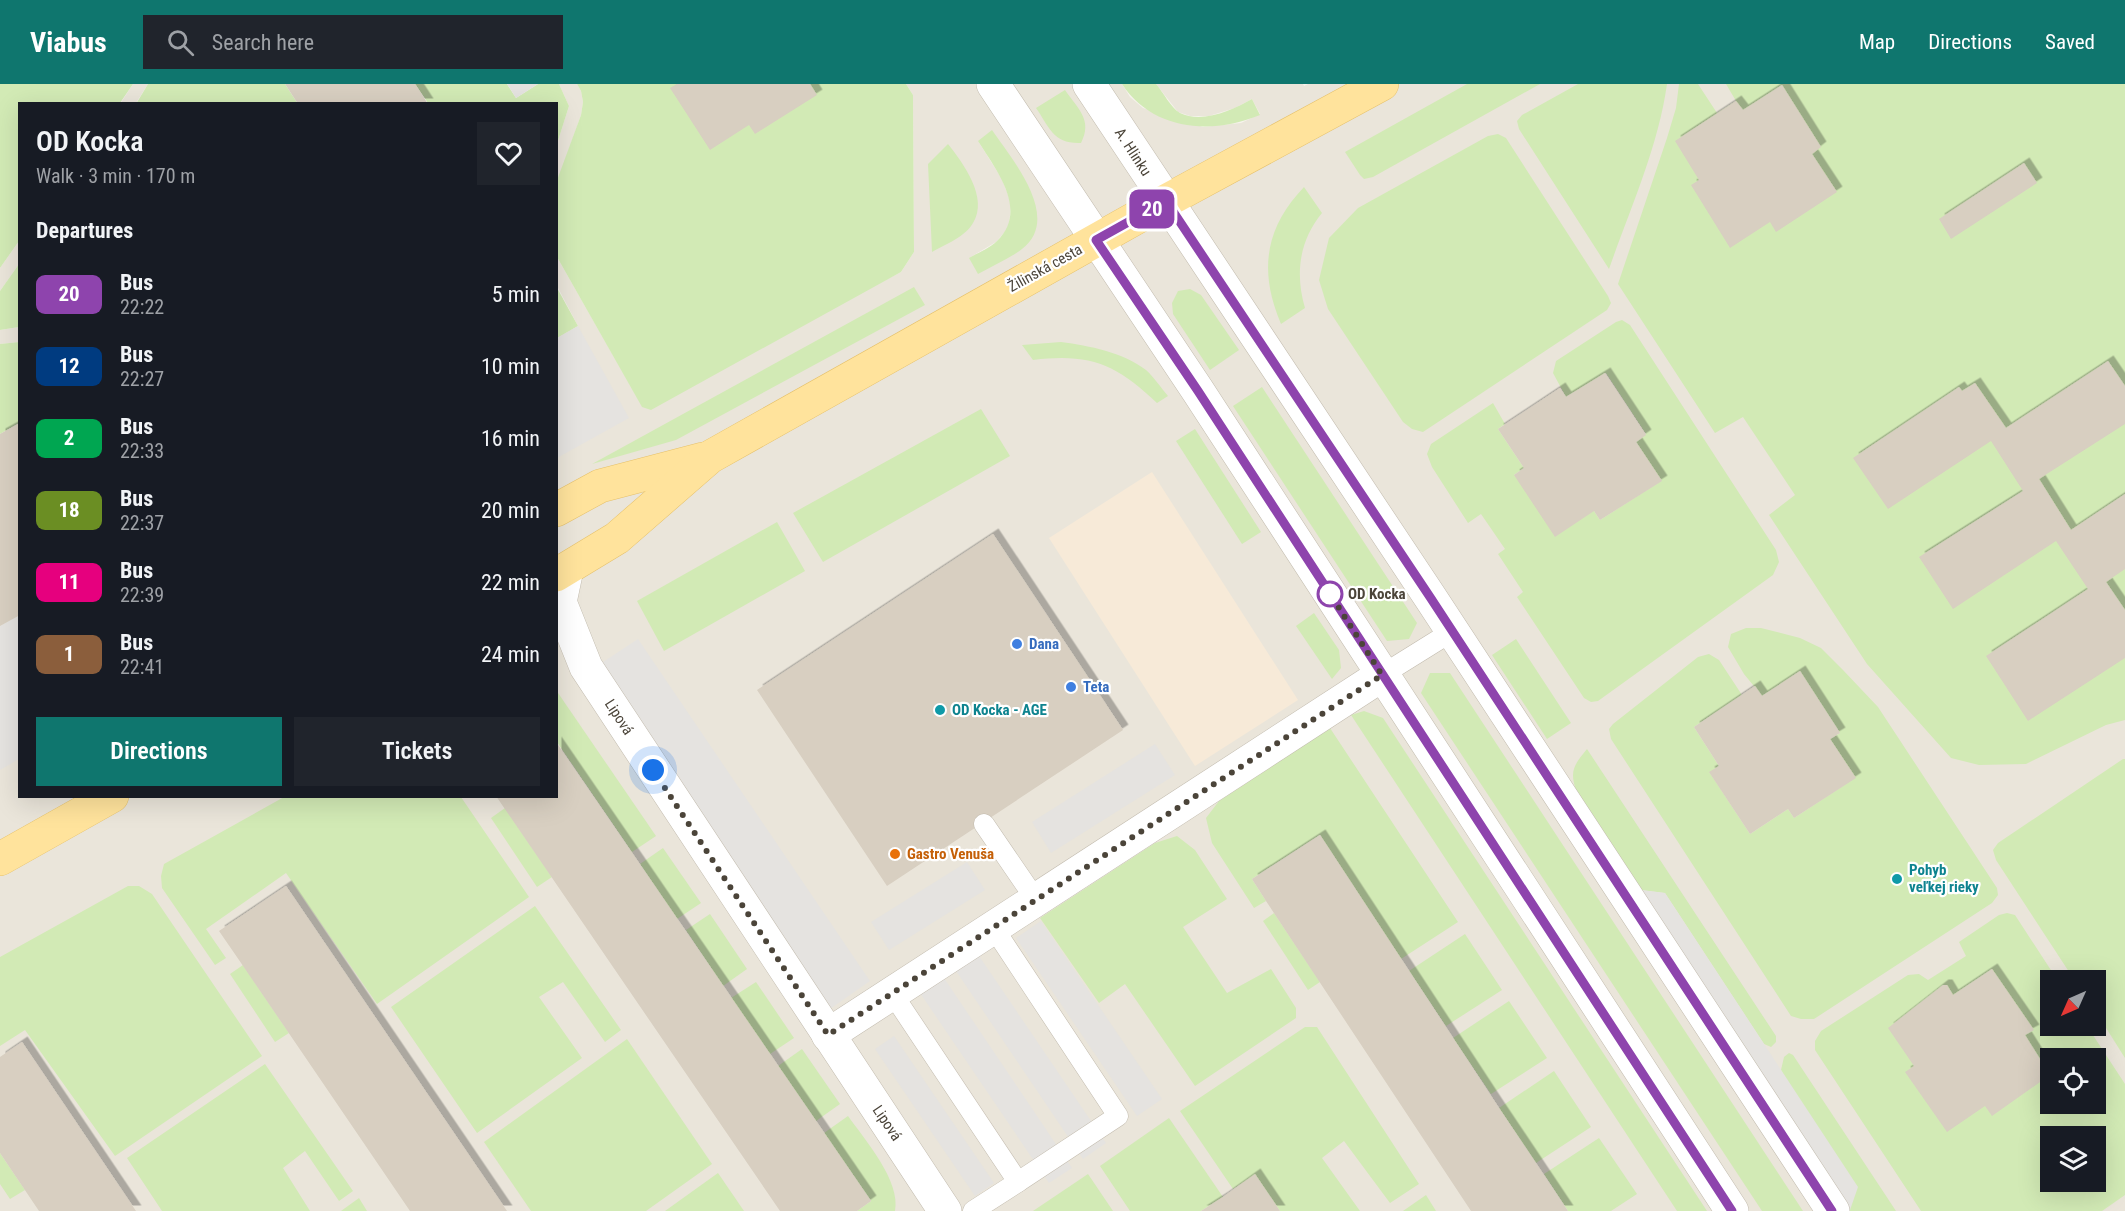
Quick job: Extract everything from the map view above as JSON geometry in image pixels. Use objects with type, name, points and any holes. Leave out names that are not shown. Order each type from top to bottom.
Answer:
[{"type":"main road","name":"Žilinská cesta","points":[[562,572],[617,538],[710,456],[1166,201],[1382,84]]},
{"type":"main road","name":"Žilinská cesta","points":[[558,509],[600,486],[710,456]]},
{"type":"main road","points":[[0,859],[108,798]]},
{"type":"street","points":[[993,84],[1198,391],[1732,1211]]},
{"type":"street","name":"A. Hlinku","points":[[1089,84],[1833,1211]]},
{"type":"street","name":"Lipová","points":[[562,572],[560,602],[586,667],[945,1211]]},
{"type":"street","points":[[828,1035],[1382,675]]},
{"type":"lane","points":[[1382,675],[1451,632]]},
{"type":"lane","points":[[984,824],[1035,900]]},
{"type":"lane","points":[[974,1211],[1118,1116],[993,927]]},
{"type":"lane","points":[[892,993],[1018,1182]]},
{"type":"shaded area","points":[[133,84],[148,84],[137,102],[121,102]]},
{"type":"shaded area","points":[[507,84],[538,84],[516,98]]},
{"type":"shaded area","points":[[559,84],[577,84],[583,102],[581,115],[558,180],[558,141],[569,106]]},
{"type":"shaded area","points":[[906,84],[1122,84],[1130,97],[1143,108],[1203,127],[1241,123],[1260,114],[1252,99],[1235,108],[1209,116],[1190,116],[1178,112],[1156,84],[1303,84],[1304,86],[1308,84],[2125,84],[2125,1211],[0,1211],[0,434],[18,424],[18,798],[558,798],[558,337],[578,326],[558,288],[558,259],[642,406],[901,272],[914,252],[913,95]],"holes":[[[978,141],[1037,222],[969,258],[996,242],[1009,227],[1011,203],[1002,179]]]},
{"type":"shaded area","points":[[18,242],[18,265],[0,291],[0,268]]},
{"type":"shaded area","points":[[578,326],[629,418],[558,457],[558,337]]},
{"type":"shaded area","points":[[18,327],[18,342],[0,344],[0,330]]},
{"type":"shaded area","points":[[1152,472],[1298,700],[1195,766],[1049,538]]},
{"type":"shaded area","points":[[18,616],[18,760],[0,770],[0,626]]},
{"type":"shaded area","points":[[638,639],[870,981],[830,1009],[600,664]]},
{"type":"shaded area","points":[[1155,744],[1175,775],[1051,853],[1032,822]]},
{"type":"shaded area","points":[[967,862],[985,890],[889,950],[871,922]]},
{"type":"shaded area","points":[[1641,890],[1665,893],[1858,1187],[1850,1210]]},
{"type":"shaded area","points":[[1041,921],[1162,1099],[1137,1116],[1016,938]]},
{"type":"shaded area","points":[[975,950],[1106,1143],[1083,1159],[952,965]]},
{"type":"shaded area","points":[[942,975],[1072,1168],[1049,1183],[918,990]]},
{"type":"shaded area","points":[[894,1036],[994,1183],[975,1196],[875,1049]]},
{"type":"green space","points":[[0,84],[133,84],[121,102],[18,102],[18,242],[0,268]]},
{"type":"green space","points":[[148,84],[285,84],[297,102],[137,102]]},
{"type":"green space","points":[[415,84],[507,84],[516,98],[538,84],[559,84],[569,106],[558,141],[558,102],[427,102]]},
{"type":"green space","points":[[577,84],[906,84],[913,95],[914,252],[901,272],[651,410],[642,407],[558,259],[558,178],[581,115],[583,102]]},
{"type":"green space","points":[[1122,84],[1156,84],[1173,107],[1189,116],[1217,114],[1252,99],[1260,115],[1223,125],[1185,125],[1167,120],[1150,111],[1135,100]]},
{"type":"green space","points":[[1467,84],[1540,84],[1373,177],[1364,179],[1360,175],[1345,152]]},
{"type":"green space","points":[[1578,84],[1667,84],[1650,155],[1609,269],[1519,129],[1517,121],[1522,115]]},
{"type":"green space","points":[[1679,84],[1698,84],[1717,113],[1736,101],[1726,84],[2125,84],[2125,720],[2106,725],[2026,764],[1979,765],[1951,758],[1867,664],[1769,515],[1795,495],[1743,417],[1715,433],[1618,284],[1667,138],[1676,108]]},
{"type":"green space","points":[[1065,90],[1085,121],[1081,143],[1072,143],[1058,138],[1036,108]]},
{"type":"green space","points":[[992,130],[1030,188],[1036,205],[1037,221],[1033,236],[1022,249],[978,274],[969,258],[997,241],[1006,229],[1010,216],[1010,203],[1006,190],[978,141]]},
{"type":"green space","points":[[1498,134],[1506,138],[1611,303],[1607,310],[1423,432],[1412,429],[1403,422],[1328,309],[1319,280],[1329,238],[1358,208],[1488,136]]},
{"type":"green space","points":[[948,144],[972,181],[978,203],[977,213],[970,228],[955,240],[932,252],[928,164]]},
{"type":"green space","points":[[1304,187],[1322,213],[1308,235],[1301,258],[1300,283],[1305,308],[1281,324],[1270,287],[1269,252],[1280,219]]},
{"type":"green space","points":[[18,265],[18,327],[0,330],[0,291]]},
{"type":"green space","points":[[914,287],[925,305],[676,440],[592,464]]},
{"type":"green space","points":[[1190,289],[1201,295],[1239,350],[1210,370],[1173,314],[1172,303],[1178,291]]},
{"type":"green space","points":[[558,290],[578,326],[558,337]]},
{"type":"green space","points":[[1622,320],[1630,325],[1776,550],[1779,562],[1773,575],[1598,701],[1591,702],[1584,698],[1517,597],[1523,592],[1498,554],[1505,549],[1481,514],[1468,523],[1432,467],[1427,454],[1431,444],[1493,403],[1505,424],[1498,429],[1524,468],[1514,475],[1594,511],[1600,520],[1661,481],[1636,442],[1646,434],[1606,373],[1566,397],[1553,373],[1556,361]]},
{"type":"green space","points":[[18,342],[18,424],[0,434],[0,344]]},
{"type":"green space","points":[[1061,342],[1116,354],[1137,364],[1155,379],[1168,396],[1157,403],[1115,370],[1086,360],[1053,358],[1033,360],[1022,345]]},
{"type":"green space","points":[[1262,387],[1417,623],[1409,639],[1387,641],[1233,406]]},
{"type":"green space","points":[[981,409],[1010,456],[823,562],[793,513]]},
{"type":"green space","points":[[1195,429],[1261,532],[1242,544],[1176,441]]},
{"type":"green space","points":[[777,522],[805,571],[664,651],[637,601]]},
{"type":"green space","points":[[1314,613],[1339,650],[1341,668],[1332,679],[1296,626]]},
{"type":"green space","points":[[1746,628],[1761,628],[1800,638],[1821,648],[1843,670],[1878,707],[1997,888],[1998,895],[1992,903],[1814,1019],[1791,1016],[1611,739],[1609,729],[1698,657],[1709,654],[1719,660],[1742,695],[1694,727],[1719,766],[1710,773],[1750,834],[1788,809],[1794,818],[1855,778],[1830,739],[1840,733],[1800,672],[1762,696],[1744,674],[1728,647],[1731,634]]},
{"type":"green space","points":[[1516,639],[1571,723],[1547,739],[1492,655]]},
{"type":"green space","points":[[1430,673],[1450,673],[1803,1211],[1762,1211],[1421,693]]},
{"type":"green space","points":[[558,693],[656,836],[632,852],[558,743]]},
{"type":"green space","points":[[1364,711],[1383,718],[1707,1211],[1677,1211],[1351,715]]},
{"type":"green space","points":[[1330,728],[1458,922],[1401,959],[1320,835],[1252,879],[1266,901],[1254,908],[1212,843],[1206,818],[1219,801]]},
{"type":"green space","points":[[1587,749],[1776,1036],[1776,1042],[1771,1047],[1764,1044],[1665,893],[1641,890],[1576,790],[1573,777],[1574,768]]},
{"type":"green space","points":[[2125,759],[2125,1058],[2106,1028],[2106,970],[2068,970],[1996,860],[1993,850],[1998,843]]},
{"type":"green space","points":[[282,798],[462,798],[529,897],[377,1004],[286,873],[206,929],[226,958],[215,965],[162,888],[161,876],[164,864]]},
{"type":"green space","points":[[505,808],[552,877],[537,887],[491,818]]},
{"type":"green space","points":[[1177,836],[1195,850],[1227,899],[1183,927],[1227,993],[1271,969],[1296,1008],[1296,1018],[1195,1086],[1125,984],[1099,1003],[1040,918],[1155,843]]},
{"type":"green space","points":[[663,848],[701,903],[677,919],[640,864]]},
{"type":"green space","points":[[128,886],[139,886],[152,894],[262,1056],[115,1156],[25,1030],[0,1046],[0,957]]},
{"type":"green space","points":[[535,906],[621,1030],[605,1042],[563,982],[539,997],[582,1058],[477,1133],[391,1007]]},
{"type":"green space","points":[[1274,913],[1320,982],[1308,990],[1263,921]]},
{"type":"green space","points":[[2007,913],[2015,915],[2051,970],[2040,970],[2040,1036],[2094,1036],[2101,1048],[2040,1048],[2040,1114],[2106,1114],[2106,1055],[2125,1084],[2125,1195],[2102,1211],[1921,1211],[1815,1050],[1815,1041],[1821,1031],[1908,975],[1919,974],[1928,980],[1966,956],[1959,942],[1999,915]]},
{"type":"green space","points":[[710,914],[747,969],[723,986],[686,930]]},
{"type":"green space","points":[[1465,934],[1502,990],[1446,1026],[1409,971]]},
{"type":"green space","points":[[243,965],[289,1033],[275,1042],[230,974]]},
{"type":"green space","points":[[756,982],[794,1038],[770,1054],[731,998]]},
{"type":"green space","points":[[1509,1001],[1547,1058],[1491,1094],[1453,1038]]},
{"type":"green space","points":[[1305,1027],[1317,1027],[1419,1184],[1390,1203],[1344,1141],[1322,1158],[1360,1211],[1280,1211],[1255,1175],[1233,1189],[1180,1111]]},
{"type":"green space","points":[[627,1039],[712,1164],[646,1211],[531,1211],[484,1142]]},
{"type":"green space","points":[[802,1049],[840,1104],[816,1121],[778,1066]]},
{"type":"green space","points":[[1789,1053],[1793,1055],[1896,1211],[1850,1211],[1781,1070],[1784,1057]]},
{"type":"green space","points":[[265,1064],[353,1191],[339,1201],[305,1151],[283,1168],[310,1211],[162,1211],[127,1158]]},
{"type":"green space","points":[[1554,1071],[1591,1127],[1536,1163],[1499,1108]]},
{"type":"green space","points":[[848,1116],[887,1174],[893,1187],[895,1211],[857,1211],[871,1201],[824,1133]]},
{"type":"green space","points":[[1169,1118],[1223,1197],[1201,1211],[1130,1211],[1100,1166]]},
{"type":"green space","points":[[1599,1138],[1637,1194],[1611,1211],[1568,1211],[1544,1174]]},
{"type":"green space","points":[[0,1153],[25,1190],[10,1199],[0,1184]]},
{"type":"green space","points":[[718,1173],[744,1211],[665,1211]]},
{"type":"green space","points":[[1088,1174],[1113,1211],[1033,1211]]},
{"type":"green space","points":[[1426,1195],[1436,1211],[1403,1211]]},
{"type":"green space","points":[[359,1198],[367,1211],[341,1211]]},
{"type":"building","points":[[285,84],[415,84],[427,102],[297,102]]},
{"type":"building","points":[[677,84],[810,84],[817,95],[755,134],[749,125],[710,150],[670,88]]},
{"type":"building","points":[[1782,85],[1821,147],[1812,154],[1837,192],[1776,232],[1770,222],[1730,248],[1691,185],[1699,180],[1675,141],[1736,101],[1743,110]]},
{"type":"building","points":[[2024,163],[2037,183],[1951,239],[1939,219]]},
{"type":"building","points":[[2108,361],[2125,386],[2125,424],[2039,479],[2071,530],[2125,494],[2125,569],[2106,582],[2125,610],[2125,658],[2028,721],[1986,656],[2088,589],[2056,541],[1953,609],[1919,557],[2023,491],[1991,441],[1888,509],[1853,458],[1959,387],[1962,391],[1975,383],[2006,428]]},
{"type":"building","points":[[1605,373],[1646,435],[1636,442],[1662,481],[1600,520],[1594,511],[1555,537],[1514,475],[1524,468],[1498,429],[1560,388],[1566,397]]},
{"type":"building","points":[[18,424],[18,616],[0,626],[0,434]]},
{"type":"building","name":"OD Kocka - AGE","points":[[993,534],[1123,730],[887,886],[757,690]]},
{"type":"building","points":[[1800,671],[1840,733],[1830,739],[1856,778],[1794,818],[1788,809],[1750,834],[1709,772],[1719,766],[1694,727],[1755,686],[1762,696]]},
{"type":"building","points":[[558,745],[871,1201],[857,1211],[780,1211],[497,798],[558,798]]},
{"type":"building","points":[[1320,835],[1568,1211],[1471,1211],[1266,901],[1252,879]]},
{"type":"building","points":[[286,886],[507,1211],[410,1211],[219,931]]},
{"type":"building","points":[[1992,969],[2034,1030],[2025,1035],[2040,1059],[2040,1082],[1992,1116],[1985,1106],[1947,1132],[1905,1072],[1914,1066],[1888,1028],[1943,985],[1947,985],[1953,995]]},
{"type":"building","points":[[22,1042],[136,1211],[39,1211],[0,1153],[0,1057]]},
{"type":"building","points":[[1255,1174],[1280,1211],[1201,1211],[1223,1197]]},
{"type":"bus line","name":"20","points":[[1732,1211],[1198,391],[1096,240],[1166,201],[1430,597],[1832,1211]]},
{"type":"place","name":"OD Kocka","points":[[1330,594]]},
{"type":"place","name":"Dana","points":[[1017,644]]},
{"type":"place","name":"Teta","points":[[1071,687]]},
{"type":"place","name":"OD Kocka - AGE","points":[[940,710]]},
{"type":"place","name":"Gastro Venuša","points":[[895,854]]},
{"type":"place","name":"Pohyb veľkej rieky","points":[[1897,879]]},
{"type":"route","points":[[653,770],[828,1035],[1382,675],[1330,594]]}]
